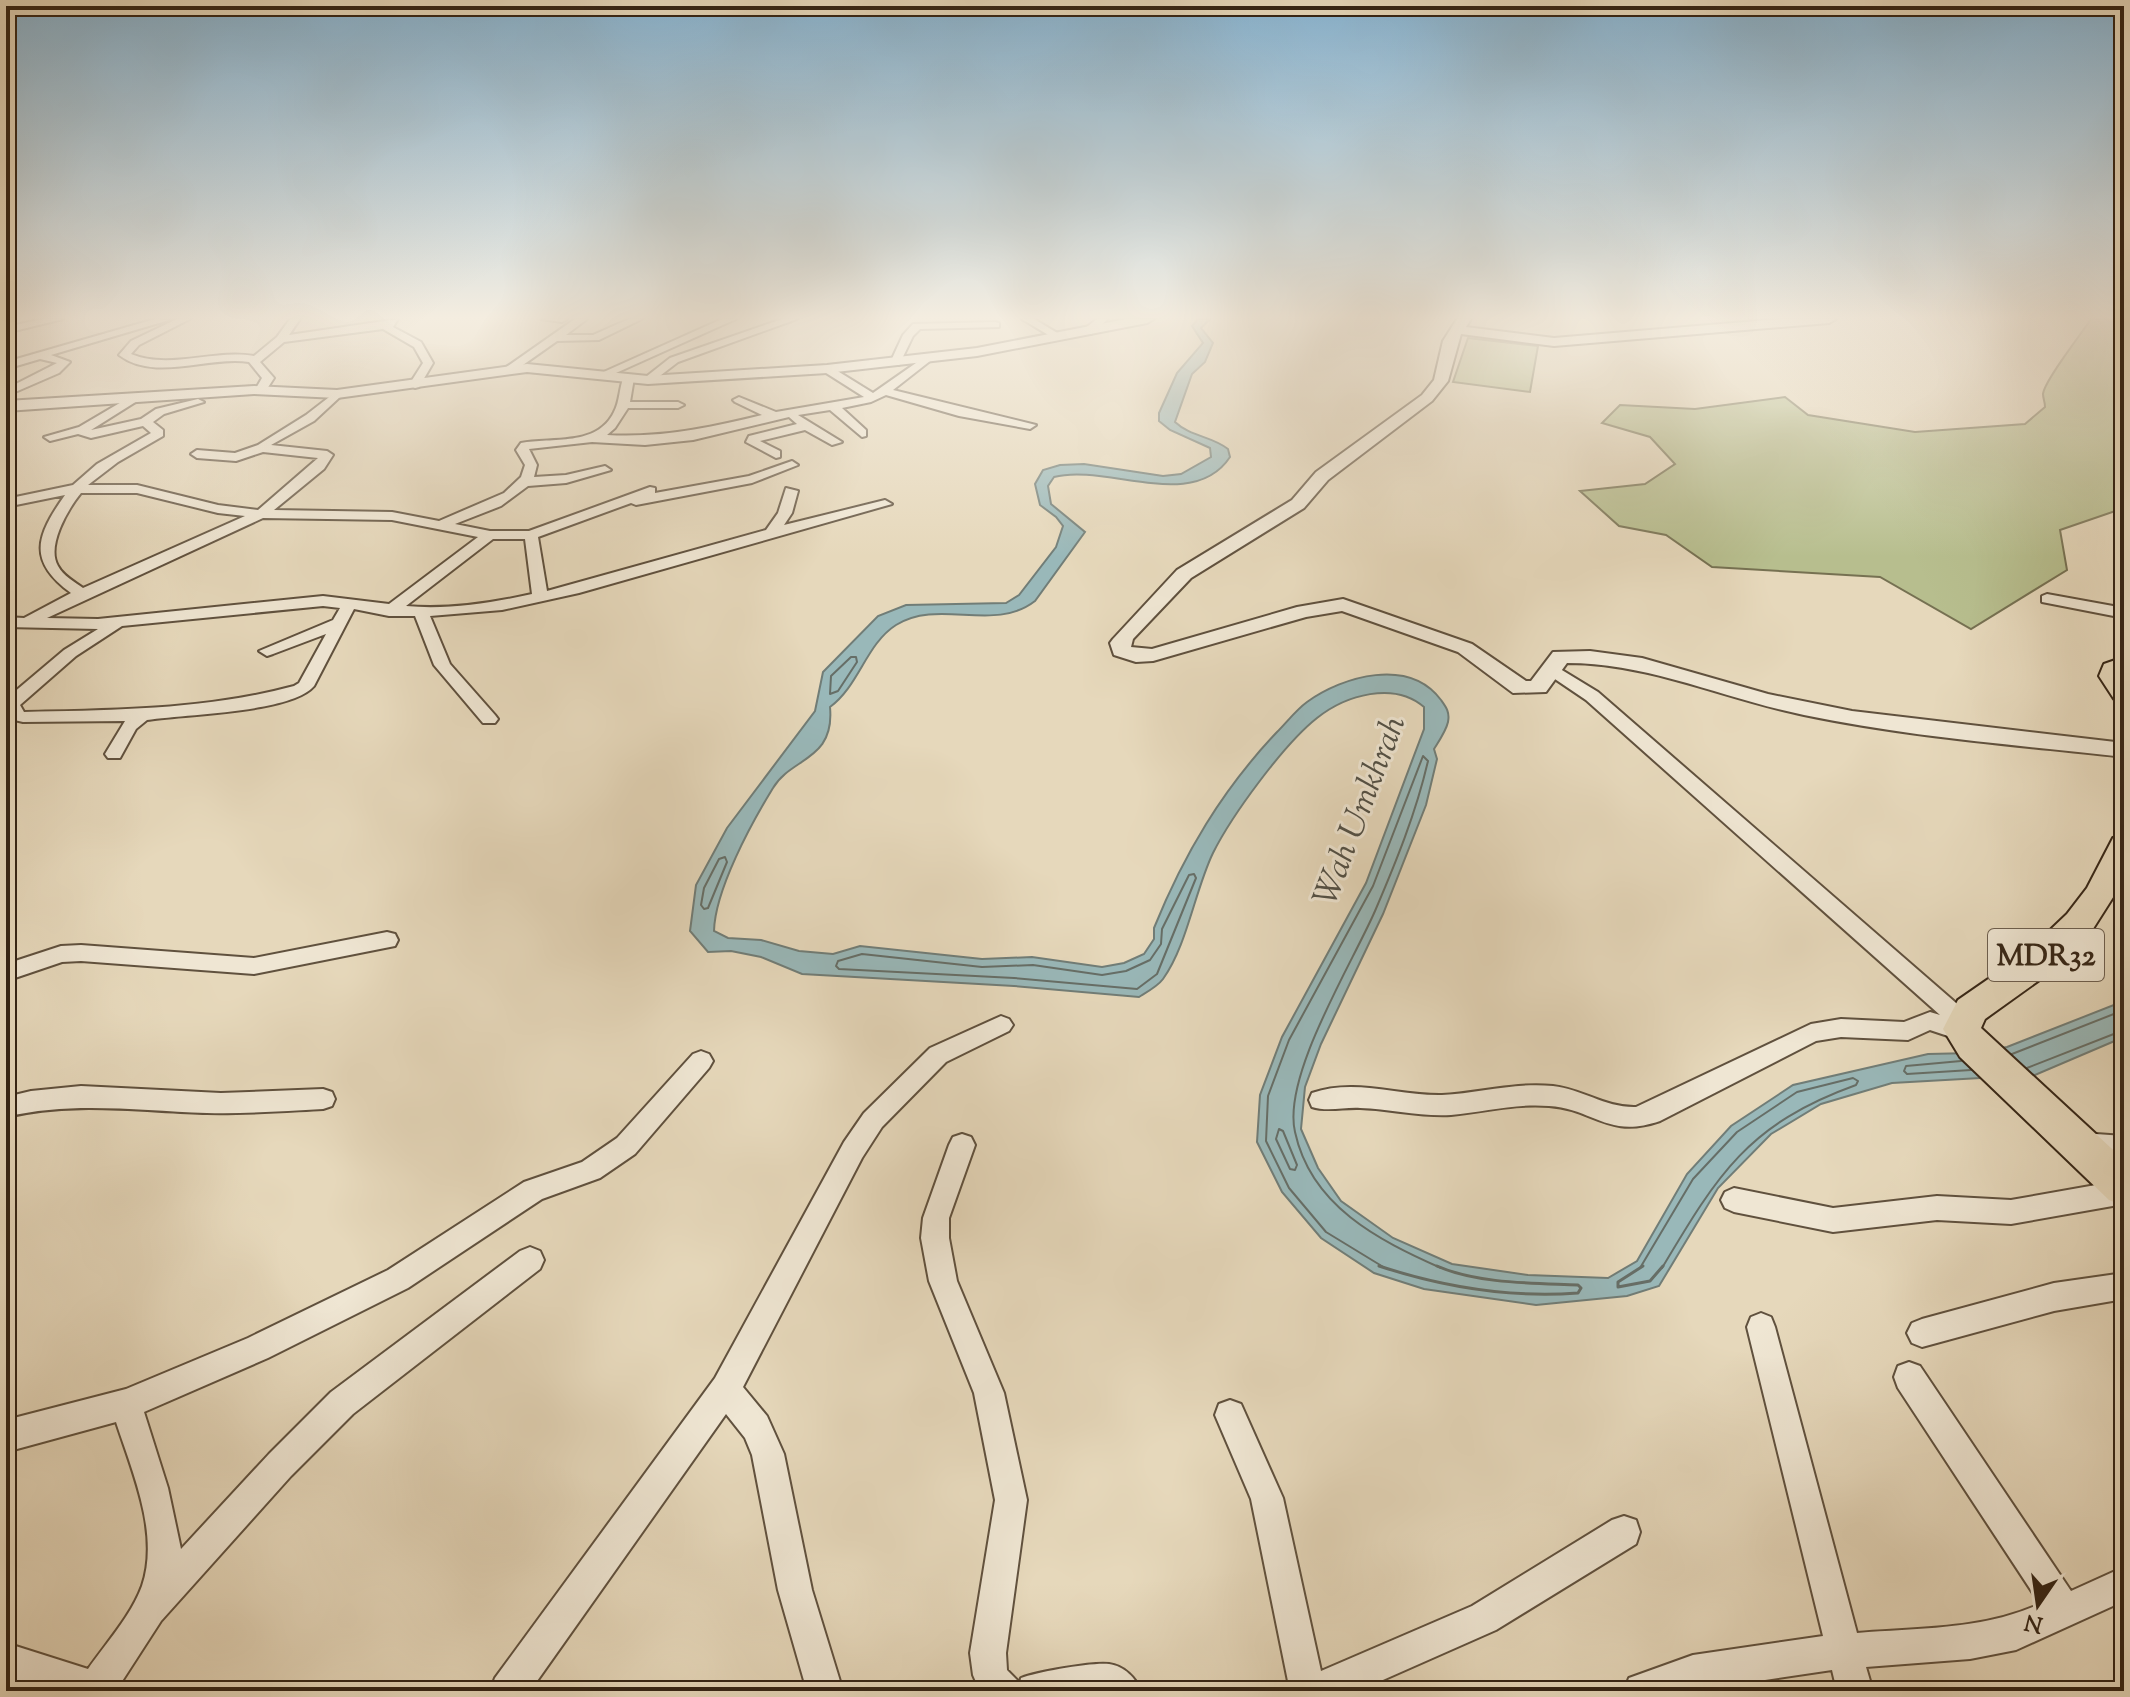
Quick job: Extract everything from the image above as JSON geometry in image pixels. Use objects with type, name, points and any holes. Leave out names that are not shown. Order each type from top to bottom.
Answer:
[{"type":"main road","name":"MDR32","points":[[1966,1034],[1971,1010],[2039,962],[2079,923],[2101,893],[2124,846]]},
{"type":"main road","points":[[1966,1034],[2124,1190]]},
{"type":"street","points":[[7,405],[107,398]]},
{"type":"street","points":[[50,437],[82,430],[135,398]]},
{"type":"street","points":[[197,454],[236,457],[264,447],[310,418],[332,398]]},
{"type":"street","points":[[592,438],[618,418],[624,398]]},
{"type":"street","points":[[525,482],[531,465],[522,448],[592,438],[671,439],[863,398]]},
{"type":"street","points":[[898,398],[1030,425]]},
{"type":"street","points":[[1427,398],[1322,476],[1298,504],[1184,574],[1126,635],[1120,643],[1121,651],[1136,656],[1153,655],[1304,611],[1343,605],[1465,648],[1521,688],[1538,687],[1557,660],[1566,656],[1620,660],[1823,713],[2124,750]]},
{"type":"street","points":[[739,400],[774,416]]},
{"type":"street","points":[[82,430],[91,434],[145,422],[160,411],[198,402]]},
{"type":"street","points":[[622,405],[678,405]]},
{"type":"street","points":[[833,406],[862,433]]},
{"type":"street","points":[[789,414],[836,442]]},
{"type":"street","points":[[82,594],[52,572],[46,561],[45,551],[57,518],[73,489],[107,463],[158,435],[145,422]]},
{"type":"street","points":[[776,454],[752,442],[753,439],[805,426]]},
{"type":"street","points":[[6,635],[82,594],[261,514],[319,466],[327,455],[264,447]]},
{"type":"street","points":[[628,501],[648,501],[743,481],[792,465]]},
{"type":"street","points":[[443,524],[505,497],[525,482],[566,479],[605,470]]},
{"type":"street","points":[[6,503],[73,489],[137,489],[205,507],[261,514],[392,516],[490,535],[531,535],[650,491]]},
{"type":"street","points":[[770,534],[785,513],[791,491]]},
{"type":"street","points":[[6,622],[119,623],[323,601],[389,611],[421,612],[502,605],[885,504]]},
{"type":"street","points":[[389,611],[490,535]]},
{"type":"street","points":[[531,535],[540,597]]},
{"type":"street","points":[[2047,599],[2124,613]]},
{"type":"street","points":[[119,623],[70,653],[9,706],[16,715],[147,715],[244,705],[300,690],[306,686],[350,603]]},
{"type":"street","points":[[421,612],[442,665],[489,719]]},
{"type":"street","points":[[267,651],[339,623]]},
{"type":"street","points":[[1552,669],[1592,696],[1966,1034]]},
{"type":"street","points":[[114,754],[129,726],[135,719],[147,715]]},
{"type":"street","points":[[6,973],[61,954],[81,953],[254,966],[387,940]]},
{"type":"street","points":[[1321,1100],[1345,1095],[1440,1105],[1531,1094],[1572,1099],[1611,1118],[1632,1121],[1811,1033],[1841,1028],[1908,1031],[1930,1021],[1966,1034]]},
{"type":"street","points":[[508,1691],[726,1389],[853,1150],[873,1120],[938,1055],[1001,1025]]},
{"type":"street","points":[[7,1432],[126,1404],[258,1348],[398,1279],[533,1190],[591,1170],[626,1146],[701,1061]]},
{"type":"street","points":[[6,1107],[44,1098],[78,1095],[209,1103],[323,1099]]},
{"type":"street","points":[[2078,1143],[2124,1147]]},
{"type":"street","points":[[962,1145],[936,1218],[935,1238],[943,1281],[989,1393],[1007,1470],[1011,1500],[988,1653],[989,1672],[997,1687],[1005,1691]]},
{"type":"street","points":[[1734,1200],[1833,1220],[1937,1208],[2011,1212],[2124,1190]]},
{"type":"street","points":[[147,1611],[280,1465],[342,1403],[530,1260]]},
{"type":"street","points":[[1922,1333],[2054,1297],[2124,1286]]},
{"type":"street","points":[[1761,1327],[1855,1691]]},
{"type":"street","points":[[1909,1377],[2065,1612]]},
{"type":"street","points":[[726,1389],[756,1427],[768,1454],[795,1590],[825,1691]]},
{"type":"street","points":[[6,1661],[23,1669],[99,1690],[147,1611],[163,1571],[164,1538],[126,1404]]},
{"type":"street","points":[[1230,1415],[1267,1498],[1308,1691]]},
{"type":"street","points":[[1317,1691],[1484,1618],[1624,1532]]},
{"type":"street","points":[[1642,1691],[1693,1673],[1844,1651],[1970,1642],[2016,1633],[2124,1584]]},
{"type":"street","points":[[1034,1691],[1109,1682],[1123,1691]]},
{"type":"green space","points":[[1787,398],[1808,415],[1915,432],[2025,424],[2045,407],[2044,398],[2124,398],[2124,508],[2060,530],[2067,570],[1971,629],[1880,577],[1712,567],[1666,535],[1619,526],[1580,491],[1645,484],[1675,464],[1650,437],[1602,423],[1620,405],[1695,409]]},
{"type":"water","points":[[1166,398],[1183,398],[1175,422],[1222,445],[1228,449],[1230,457],[1214,473],[1194,482],[1148,483],[1075,474],[1054,477],[1048,486],[1051,504],[1085,532],[1035,601],[1019,610],[1002,614],[930,614],[896,625],[886,633],[848,688],[830,707],[830,725],[819,748],[781,778],[764,803],[727,877],[714,931],[728,938],[761,940],[799,951],[833,954],[860,946],[982,959],[1032,957],[1102,967],[1124,963],[1144,954],[1154,939],[1154,928],[1178,874],[1206,824],[1257,754],[1292,716],[1307,702],[1339,685],[1376,675],[1394,675],[1428,687],[1446,707],[1448,722],[1434,749],[1437,759],[1426,805],[1383,914],[1321,1044],[1305,1087],[1301,1129],[1318,1168],[1341,1201],[1393,1238],[1452,1264],[1528,1275],[1608,1278],[1637,1261],[1687,1174],[1731,1126],[1793,1085],[1928,1054],[1972,1053],[2007,1047],[2124,1001],[2124,1037],[2035,1075],[1892,1083],[1821,1104],[1771,1134],[1718,1188],[1659,1286],[1627,1296],[1536,1305],[1424,1289],[1374,1273],[1321,1238],[1282,1192],[1257,1142],[1260,1095],[1282,1037],[1366,883],[1424,729],[1424,707],[1412,699],[1385,693],[1370,694],[1342,703],[1317,718],[1290,745],[1246,800],[1213,853],[1171,966],[1161,982],[1139,997],[1014,986],[802,974],[761,957],[731,951],[708,952],[690,931],[696,885],[727,828],[815,711],[823,672],[878,616],[906,605],[1006,603],[1019,595],[1056,547],[1063,526],[1040,505],[1035,484],[1043,470],[1060,465],[1084,464],[1163,476],[1181,474],[1211,457],[1210,448],[1170,430],[1159,421]]},
{"type":"water label","name":"Wah Umkhrah","points":[[1358,810]]}]
